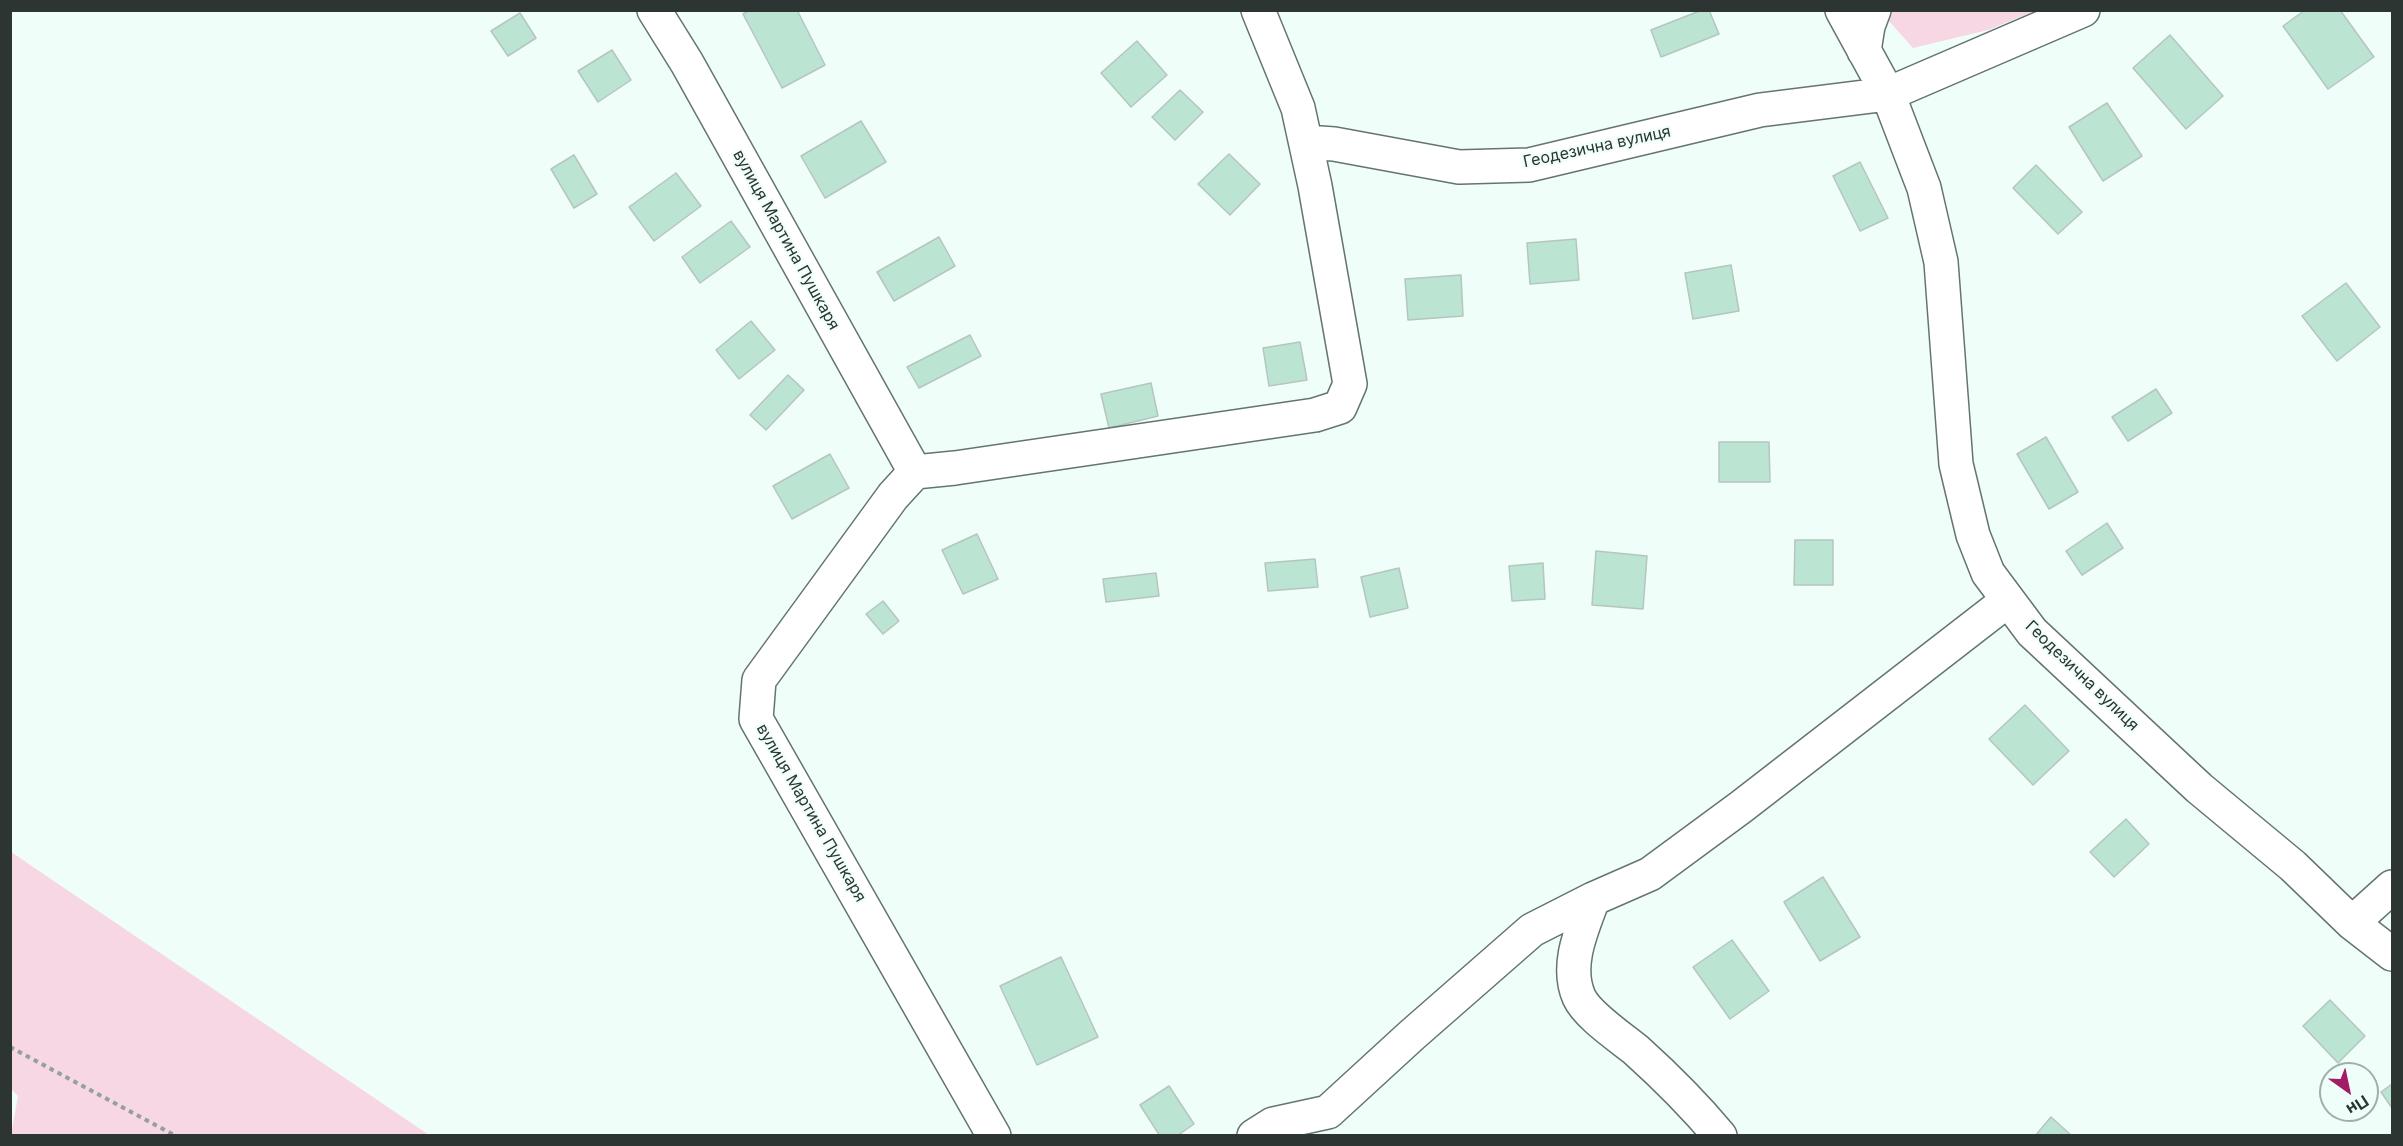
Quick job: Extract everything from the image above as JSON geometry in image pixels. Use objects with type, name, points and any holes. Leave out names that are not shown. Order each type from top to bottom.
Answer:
[{"type":"street","name":"вулиця Мартина Пушкаря","points":[[654,10],[687,63],[915,472],[893,496],[759,680],[756,720],[994,1136]]},
{"type":"street","points":[[915,472],[1315,415],[1340,407],[1350,384],[1306,142],[1298,108],[1258,10]]},
{"type":"street","name":"Геодезична вулиця","points":[[1842,10],[1888,94],[1924,188],[1941,262],[1958,474],[1973,535],[1988,573],[2007,601],[2040,639],[2199,788],[2293,866],[2352,923],[2392,954]]},
{"type":"street","points":[[1864,51],[1868,26],[1874,10]]},
{"type":"street","name":"Геодезична вулиця","points":[[1306,142],[1334,144],[1459,167],[1529,165],[1760,110],[1888,94],[2083,10]]},
{"type":"street","points":[[1254,1136],[1273,1124],[1334,1124],[1412,1035],[1532,930],[1593,899],[1650,874],[1741,807],[2007,601]]},
{"type":"street","points":[[2352,923],[2392,887]]},
{"type":"street","points":[[1593,899],[1577,941],[1573,970],[1579,998],[1600,1021],[1690,1100],[1720,1136]]},
{"type":"path","points":[[10,1047],[176,1136]]},
{"type":"shaded area","points":[[1880,11],[2035,11],[1988,30],[1913,48]]},
{"type":"shaded area","points":[[10,852],[429,1135],[11,1135],[18,1096],[10,1088]]},
{"type":"building","points":[[750,10],[797,10],[825,65],[782,88],[743,14]]},
{"type":"building","points":[[1702,10],[1709,10],[1719,34],[1661,57],[1651,30]]},
{"type":"building","points":[[2305,10],[2340,10],[2374,57],[2328,89],[2283,26]]},
{"type":"building","points":[[520,13],[536,38],[508,56],[491,31]]},
{"type":"building","points":[[2170,35],[2223,96],[2186,129],[2133,68]]},
{"type":"building","points":[[1137,41],[1167,75],[1131,107],[1101,73]]},
{"type":"building","points":[[612,50],[631,80],[598,102],[578,71]]},
{"type":"building","points":[[1180,90],[1203,112],[1175,140],[1152,117]]},
{"type":"building","points":[[2107,103],[2142,156],[2103,181],[2069,127]]},
{"type":"building","points":[[861,121],[886,162],[825,198],[801,156]]},
{"type":"building","points":[[1229,154],[1260,184],[1230,215],[1198,184]]},
{"type":"building","points":[[574,155],[597,194],[574,208],[551,169]]},
{"type":"building","points":[[1860,162],[1888,218],[1860,231],[1833,176]]},
{"type":"building","points":[[2036,165],[2082,212],[2058,234],[2013,188]]},
{"type":"building","points":[[676,173],[701,206],[654,241],[629,207]]},
{"type":"building","points":[[731,221],[750,247],[700,283],[682,257]]},
{"type":"building","points":[[939,237],[955,266],[894,301],[877,272]]},
{"type":"building","points":[[1576,239],[1579,280],[1530,284],[1527,243]]},
{"type":"building","points":[[1731,265],[1739,311],[1693,319],[1685,273]]},
{"type":"building","points":[[1461,275],[1463,316],[1408,320],[1405,279]]},
{"type":"building","points":[[2346,283],[2380,327],[2337,361],[2302,316]]},
{"type":"building","points":[[751,321],[775,350],[739,379],[716,350]]},
{"type":"building","points":[[970,335],[981,356],[919,388],[907,367]]},
{"type":"building","points":[[1300,342],[1307,380],[1269,386],[1263,348]]},
{"type":"building","points":[[788,375],[804,390],[766,430],[750,415]]},
{"type":"building","points":[[1151,383],[1158,416],[1109,428],[1101,394]]},
{"type":"building","points":[[2156,389],[2172,413],[2128,441],[2112,417]]},
{"type":"building","points":[[2046,437],[2078,492],[2049,509],[2017,454]]},
{"type":"building","points":[[1719,442],[1769,442],[1770,482],[1719,482]]},
{"type":"building","points":[[830,454],[849,488],[792,519],[773,486]]},
{"type":"building","points":[[2107,523],[2123,548],[2082,575],[2066,551]]},
{"type":"building","points":[[977,534],[998,579],[963,594],[942,550]]},
{"type":"building","points":[[1795,540],[1833,540],[1833,585],[1794,585]]},
{"type":"building","points":[[1596,551],[1647,556],[1643,609],[1592,605]]},
{"type":"building","points":[[1315,559],[1318,587],[1268,591],[1265,563]]},
{"type":"building","points":[[1543,563],[1545,599],[1512,601],[1509,566]]},
{"type":"building","points":[[1399,568],[1408,608],[1370,617],[1361,577]]},
{"type":"building","points":[[1156,573],[1159,596],[1106,602],[1103,579]]},
{"type":"building","points":[[883,601],[899,621],[883,634],[866,614]]},
{"type":"building","points":[[2025,705],[2069,751],[2033,785],[1989,739]]},
{"type":"building","points":[[2126,819],[2149,844],[2114,877],[2090,852]]},
{"type":"building","points":[[1823,877],[1860,937],[1820,961],[1784,902]]},
{"type":"building","points":[[1732,940],[1769,991],[1730,1019],[1693,967]]},
{"type":"building","points":[[1061,957],[1098,1037],[1037,1065],[1000,986]]},
{"type":"building","points":[[2330,1000],[2365,1036],[2337,1062],[2303,1026]]},
{"type":"building","points":[[2392,1084],[2392,1108],[2381,1092]]},
{"type":"building","points":[[1169,1086],[1194,1124],[1177,1136],[1160,1136],[1140,1105]]},
{"type":"building","points":[[2051,1117],[2072,1136],[2035,1136]]}]
